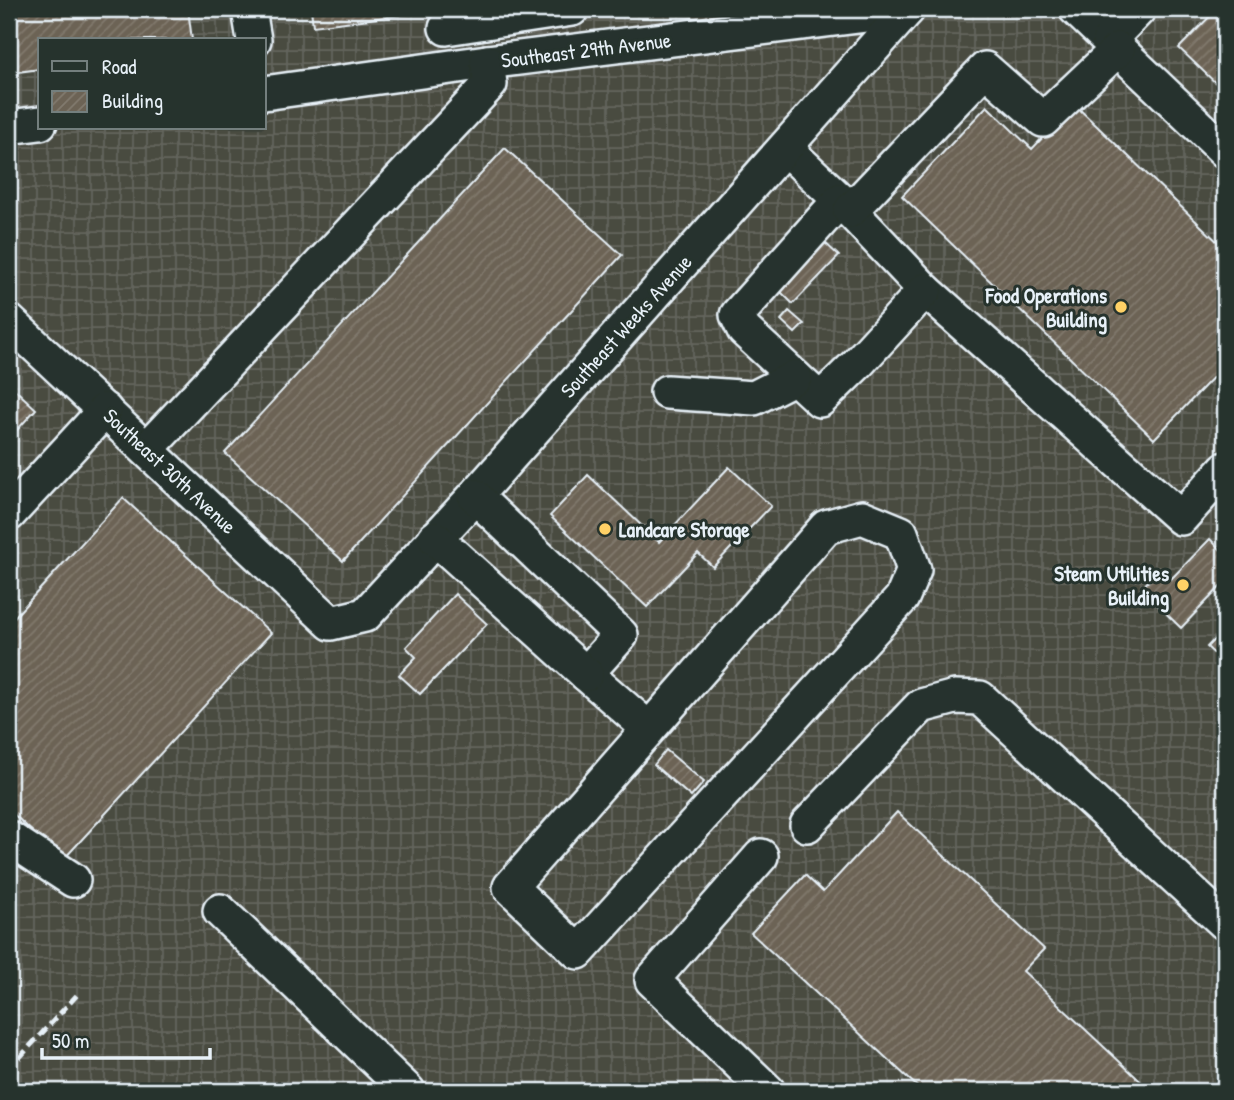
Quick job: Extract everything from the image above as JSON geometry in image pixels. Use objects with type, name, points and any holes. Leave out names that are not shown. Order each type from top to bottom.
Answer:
[{"type":"street","points":[[249,9],[254,38]]},
{"type":"street","points":[[446,28],[572,9]]},
{"type":"street","name":"Southeast 29th Avenue","points":[[266,93],[908,9]]},
{"type":"street","name":"Southeast Weeks Avenue","points":[[331,623],[365,615],[475,496],[908,9]]},
{"type":"street","points":[[1076,9],[1225,152]]},
{"type":"street","points":[[925,290],[820,400],[744,330],[737,314],[985,69],[1043,120],[1113,44],[1139,9]]},
{"type":"street","points":[[147,449],[491,84],[487,62]]},
{"type":"street","points":[[9,127],[38,123]]},
{"type":"street","points":[[785,148],[845,205],[925,290],[1181,518],[1225,469]]},
{"type":"street","name":"Southeast 30th Avenue","points":[[9,321],[331,623]]},
{"type":"street","points":[[667,392],[754,398],[795,377]]},
{"type":"street","points":[[9,514],[105,410]]},
{"type":"street","points":[[475,496],[621,635],[586,674]]},
{"type":"street","points":[[862,517],[901,533],[914,570],[902,598],[578,952],[510,887],[649,729],[826,527],[862,517]]},
{"type":"street","points":[[435,538],[649,729]]},
{"type":"street","points":[[807,825],[921,706],[955,697],[980,698],[1225,923]]},
{"type":"street","points":[[9,838],[74,880]]},
{"type":"street","points":[[761,856],[652,980],[768,1091]]},
{"type":"street","points":[[220,911],[408,1091]]},
{"type":"shaded area","points":[[9,9],[1225,9],[1225,1091],[9,1091]]},
{"type":"building","points":[[9,9],[188,9],[192,38],[38,38],[38,69],[9,73]]},
{"type":"building","points":[[311,9],[452,9],[313,26]]},
{"type":"building","points":[[1217,9],[1225,9],[1225,92],[1179,48]]},
{"type":"building","name":"Food Operations Building","points":[[1074,104],[1225,249],[1225,365],[1154,439],[902,196],[987,106],[1032,149]]},
{"type":"building","points":[[505,148],[622,255],[343,561],[225,453]]},
{"type":"building","points":[[820,238],[839,256],[793,304],[775,286]]},
{"type":"building","points":[[789,311],[804,324],[795,333],[781,320]]},
{"type":"building","points":[[9,384],[36,409],[9,439]]},
{"type":"building","name":"Landcare Storage","points":[[729,467],[771,506],[713,567],[698,553],[647,607],[550,516],[588,475],[659,542]]},
{"type":"building","points":[[123,498],[271,633],[63,860],[9,810],[9,623]]},
{"type":"building","name":"Steam Utilities Building","points":[[1210,539],[1225,554],[1225,582],[1181,628],[1141,589],[1160,568],[1171,579]]},
{"type":"building","points":[[455,594],[487,624],[420,694],[399,675],[416,657],[406,647]]},
{"type":"building","points":[[1225,628],[1225,664],[1207,647]]},
{"type":"building","points":[[666,750],[704,782],[691,797],[654,765]]},
{"type":"building","points":[[897,812],[1044,949],[1023,971],[1151,1091],[922,1091],[751,933],[805,875],[823,892]]},
{"type":"railway","points":[[9,1069],[77,995]]},
{"type":"place","name":"Food Operations Building","points":[[1121,307]]},
{"type":"place","name":"Landcare Storage","points":[[605,529]]},
{"type":"place","name":"Steam Utilities Building","points":[[1183,585]]}]
